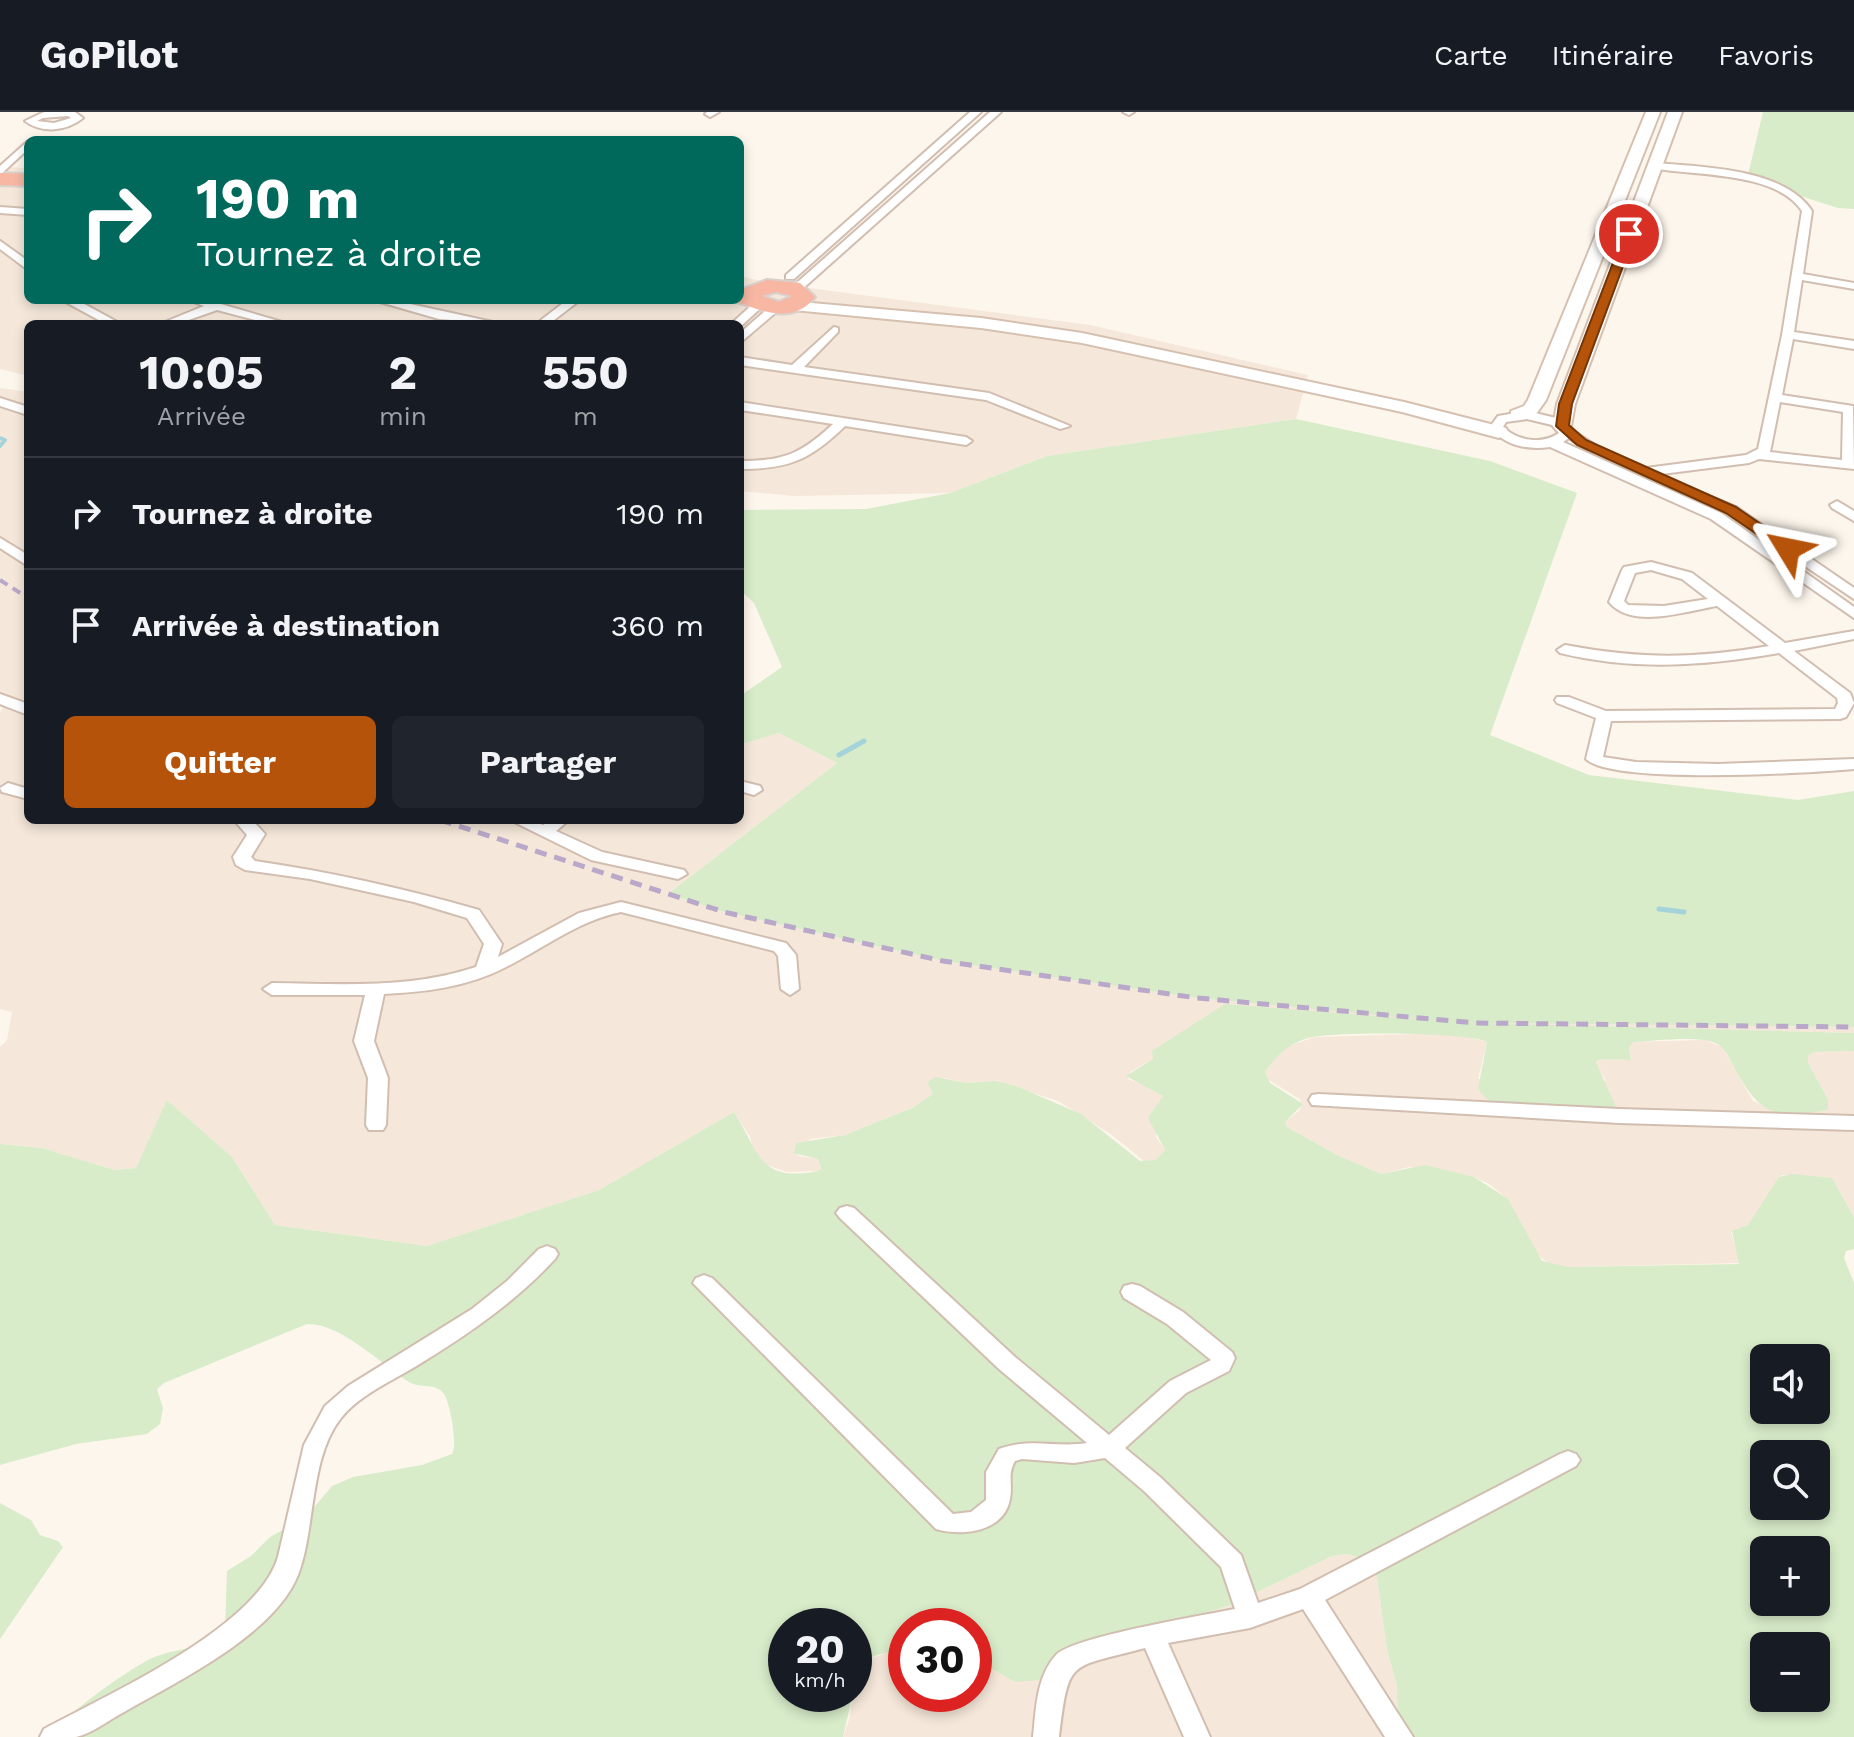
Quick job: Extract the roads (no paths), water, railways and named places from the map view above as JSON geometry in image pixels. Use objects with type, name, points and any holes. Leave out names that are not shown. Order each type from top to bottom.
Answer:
[{"type":"highway","points":[[0,175],[24,178]]},
{"type":"street","points":[[37,136],[48,126],[78,118],[71,112],[41,115],[30,121],[48,126]]},
{"type":"street","points":[[741,320],[976,112]]},
{"type":"street","points":[[744,333],[768,296],[996,112]]},
{"type":"street","points":[[1499,432],[1497,423],[1530,410],[1537,400],[1653,112]]},
{"type":"street","points":[[768,296],[1082,338],[1404,407],[1499,432],[1521,442],[1551,442],[1563,437],[1566,404],[1675,112]]},
{"type":"street","points":[[0,175],[24,148]]},
{"type":"street","points":[[0,157],[16,156]]},
{"type":"street","points":[[1655,166],[1734,175],[1776,188],[1805,202],[1807,211],[1788,335],[1764,451],[1760,455]]},
{"type":"street","points":[[0,210],[24,212]]},
{"type":"street","points":[[0,244],[24,264]]},
{"type":"street","points":[[14,255],[24,253]]},
{"type":"street","points":[[1595,253],[1621,256]]},
{"type":"street","points":[[1797,276],[1854,286]]},
{"type":"street","points":[[768,296],[1069,329],[1475,414],[1538,416],[1564,428],[1581,442],[1731,510],[1854,595]]},
{"type":"street","points":[[76,304],[107,320]]},
{"type":"street","points":[[205,304],[267,320]]},
{"type":"street","points":[[177,320],[221,304]]},
{"type":"street","points":[[391,304],[438,320]]},
{"type":"street","points":[[547,320],[569,304]]},
{"type":"street","points":[[795,369],[834,330]]},
{"type":"street","points":[[1788,335],[1854,345]]},
{"type":"street","points":[[744,362],[989,397],[1020,406],[1064,426]]},
{"type":"street","points":[[1646,472],[1760,455],[1852,465],[1849,409],[1775,398]]},
{"type":"street","points":[[0,402],[24,410]]},
{"type":"street","points":[[744,407],[966,441]]},
{"type":"street","points":[[744,465],[793,461],[808,456],[842,422]]},
{"type":"street","points":[[1551,442],[1716,516],[1854,614]]},
{"type":"street","points":[[1837,505],[1854,517]]},
{"type":"street","points":[[1716,516],[1731,510]]},
{"type":"street","points":[[6,546],[24,559]]},
{"type":"street","points":[[1563,700],[1604,716],[1840,714],[1846,703],[1844,696],[1722,601],[1676,570],[1651,566],[1629,570],[1616,602],[1618,608],[1626,611],[1648,613],[1722,601]]},
{"type":"street","points":[[1565,650],[1650,662],[1727,658],[1854,635]]},
{"type":"street","points":[[1724,676],[1722,670],[1727,658]]},
{"type":"street","points":[[0,699],[24,708]]},
{"type":"street","points":[[1604,716],[1594,759],[1604,765],[1655,769],[1854,764]]},
{"type":"street","points":[[8,788],[24,793]]},
{"type":"street","points":[[246,824],[256,834],[242,857],[242,861],[251,866],[310,874],[473,914],[493,944],[484,971]]},
{"type":"street","points":[[528,824],[597,856],[678,874]]},
{"type":"street","points":[[545,831],[555,824]]},
{"type":"street","points":[[272,989],[376,989],[484,971],[575,924],[621,907],[784,949],[790,989]]},
{"type":"street","points":[[376,989],[364,1041],[378,1078],[376,1125]]},
{"type":"street","points":[[1319,1100],[1619,1116],[1854,1123]]},
{"type":"street","points":[[847,1213],[1007,1363],[1109,1448],[1232,1562],[1250,1617]]},
{"type":"street","points":[[53,1737],[202,1653],[271,1599],[286,1572],[319,1439],[332,1413],[355,1394],[475,1319],[531,1272],[547,1254]]},
{"type":"street","points":[[704,1283],[945,1522],[957,1527],[969,1525],[996,1506],[999,1495],[997,1474],[1007,1455],[1022,1450],[1074,1454],[1109,1448],[1156,1404],[1178,1387],[1215,1370],[1224,1358],[1175,1318],[1132,1292]]},
{"type":"street","points":[[1046,1737],[1055,1677],[1061,1664],[1070,1658],[1152,1635],[1250,1617],[1309,1596],[1568,1460]]},
{"type":"street","points":[[1309,1596],[1400,1737]]},
{"type":"street","points":[[1152,1635],[1197,1737]]},
{"type":"waterway","points":[[0,438],[5,440],[0,446]]},
{"type":"waterway","points":[[839,755],[864,741]]},
{"type":"waterway","points":[[1659,909],[1684,912]]},
{"type":"railway","points":[[0,580],[24,595]]},
{"type":"railway","points":[[452,824],[724,912],[943,961],[1197,998],[1476,1023],[1854,1027]]}]
